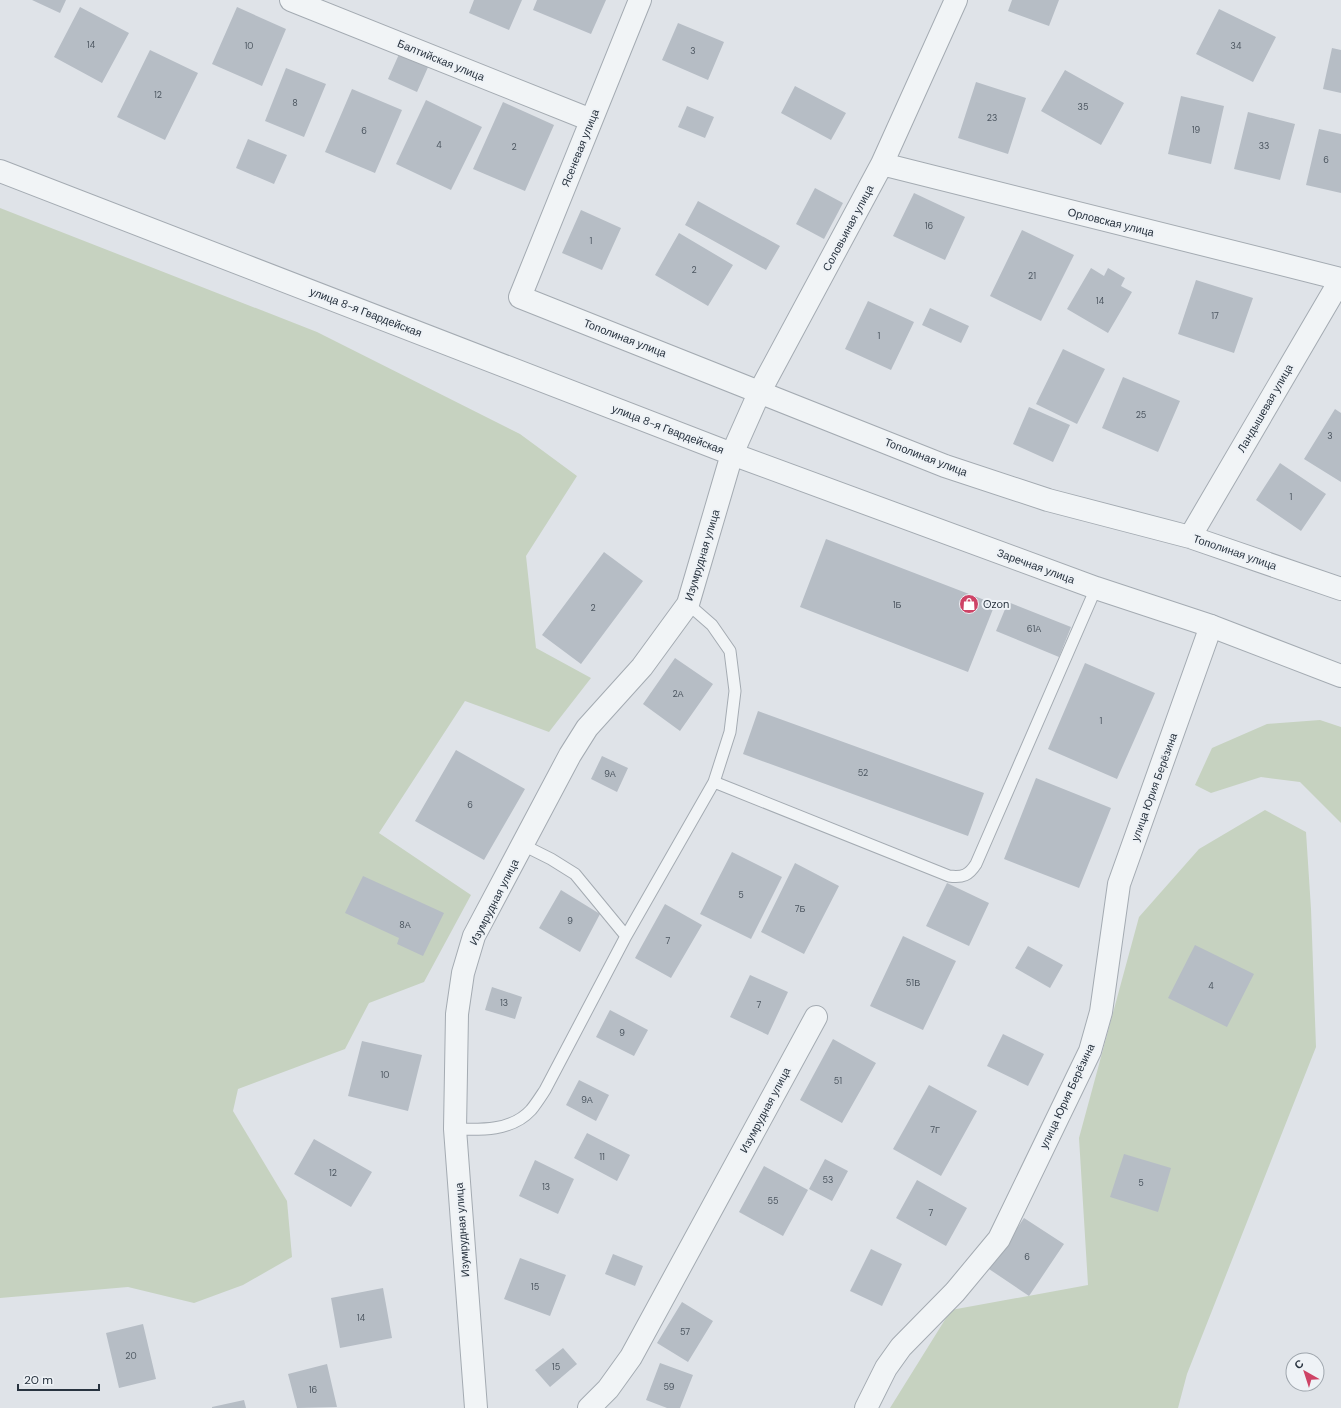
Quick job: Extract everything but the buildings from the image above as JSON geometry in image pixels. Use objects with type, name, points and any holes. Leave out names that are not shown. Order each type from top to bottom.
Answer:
[{"type":"street","name":"Балтийская улица","points":[[291,0],[591,120]]},
{"type":"street","name":"Ясеневая улица","points":[[520,297],[640,0]]},
{"type":"street","name":"Соловьиная улица","points":[[732,454],[760,391],[882,164],[956,0]]},
{"type":"street","name":"Орловская улица","points":[[882,164],[1341,279]]},
{"type":"street","name":"улица 8-я Гвардейская","points":[[0,171],[732,454]]},
{"type":"street","name":"Ландышевая улица","points":[[1190,536],[1341,279]]},
{"type":"street","name":"Тополиная улица","points":[[520,297],[760,391],[952,469],[1048,500],[1190,536],[1341,589]]},
{"type":"street","name":"Заречная улица","points":[[732,454],[1096,588],[1211,626],[1341,676]]},
{"type":"street","name":"Изумрудная улица","points":[[476,1408],[455,1128],[457,1014],[463,973],[474,936],[570,755],[587,728],[642,667],[688,604],[732,454]]},
{"type":"street","name":"улица Юрия Берёзина","points":[[866,1408],[886,1368],[901,1347],[955,1292],[999,1239],[1090,1051],[1101,1012],[1119,884],[1211,626]]},
{"type":"street","name":"Изумрудная улица","points":[[589,1408],[608,1389],[632,1357],[816,1016]]},
{"type":"lane","points":[[714,782],[949,876],[960,877],[970,873],[976,864],[1096,588]]},
{"type":"lane","points":[[455,1128],[485,1130],[509,1124],[530,1111],[546,1090],[626,936],[714,782],[730,732],[735,691],[730,651],[712,625],[688,604]]},
{"type":"lane","points":[[523,845],[551,859],[575,874],[626,936]]},
{"type":"green space","points":[[0,208],[317,332],[520,434],[577,476],[526,556],[536,648],[591,678],[549,732],[465,701],[379,833],[471,895],[424,982],[369,1003],[345,1049],[238,1089],[233,1111],[287,1201],[292,1257],[243,1285],[194,1303],[128,1287],[0,1298]]},
{"type":"green space","points":[[1320,720],[1341,727],[1341,823],[1300,782],[1261,777],[1211,793],[1195,785],[1212,748],[1267,724]]},
{"type":"green space","points":[[1265,810],[1306,832],[1311,909],[1316,1047],[1187,1374],[1178,1408],[890,1408],[951,1310],[1088,1285],[1079,1138],[1139,917],[1199,849]]},
{"type":"place","name":"Ozon","points":[[969,604]]}]
